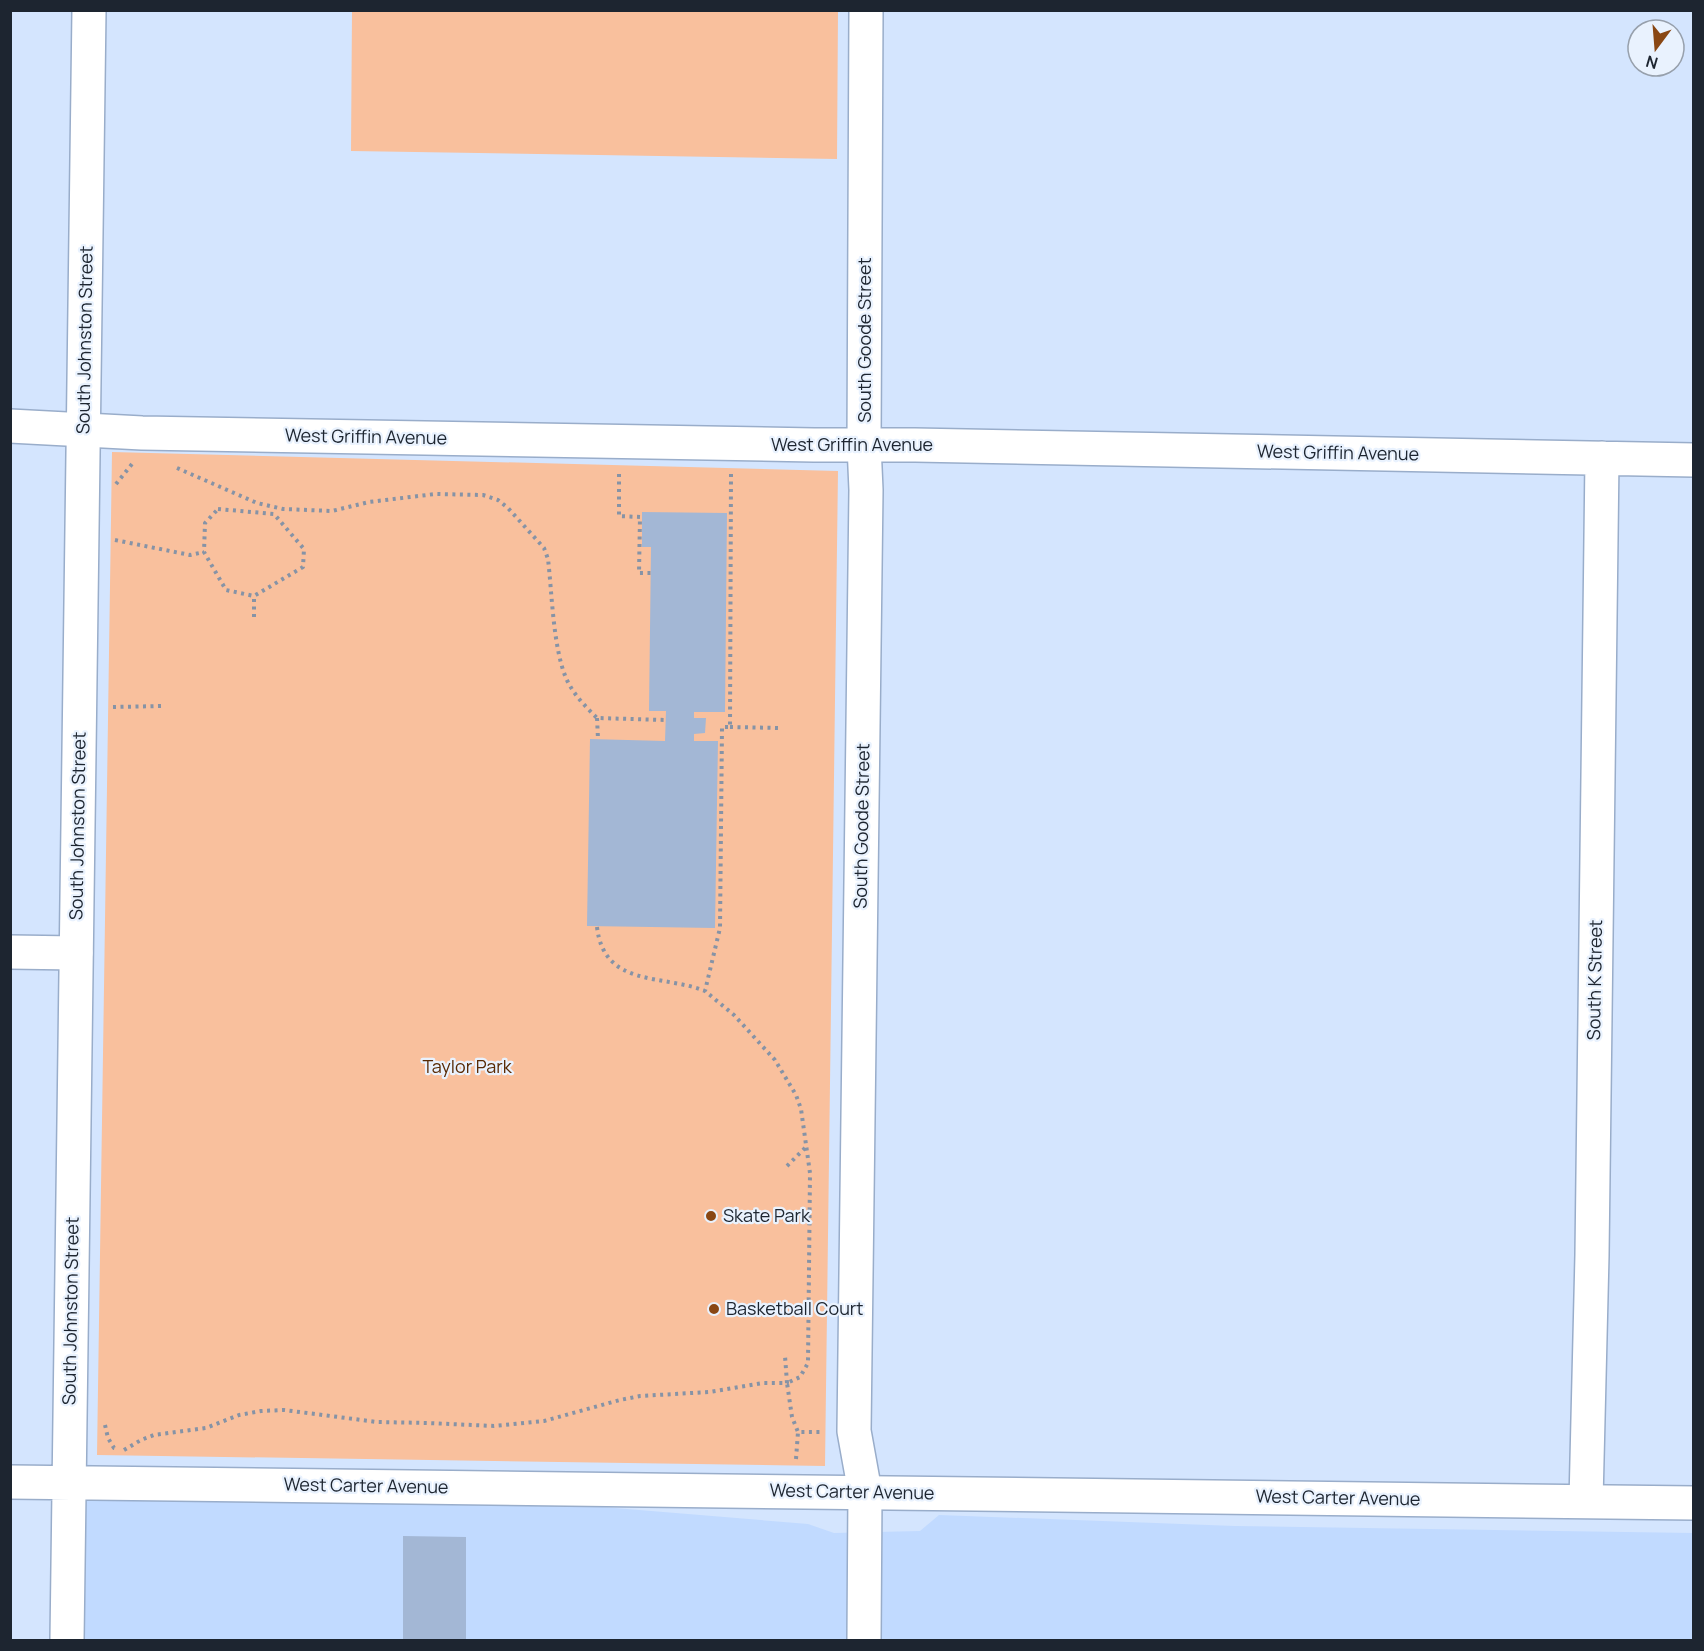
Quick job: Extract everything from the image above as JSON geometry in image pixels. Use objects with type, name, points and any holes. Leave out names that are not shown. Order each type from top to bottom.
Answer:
[{"type":"street","name":"South Johnston Street","points":[[67,1641],[89,10]]},
{"type":"street","name":"South Goode Street","points":[[864,1641],[866,1492],[854,1431],[866,490],[864,445],[866,10]]},
{"type":"street","name":"West Griffin Avenue","points":[[10,426],[154,434],[1694,460]]},
{"type":"street","name":"South K Street","points":[[1586,1502],[1602,458]]},
{"type":"street","points":[[10,952],[76,953]]},
{"type":"street","name":"West Carter Avenue","points":[[10,1482],[1694,1503]]},
{"type":"path","points":[[619,442],[619,516],[640,517],[639,573],[651,573]]},
{"type":"path","points":[[730,727],[731,444]]},
{"type":"path","points":[[116,495],[116,484],[134,461]]},
{"type":"path","points":[[175,467],[257,502],[302,511],[332,511],[369,502],[435,494],[483,495],[498,500],[544,548],[548,559],[556,634],[566,677],[584,705],[597,718],[598,739]]},
{"type":"path","points":[[274,514],[276,507]]},
{"type":"path","points":[[218,509],[274,514],[304,549],[303,567],[254,596],[226,590],[204,552],[205,523],[218,509]]},
{"type":"path","points":[[115,552],[115,540],[190,555],[204,552]]},
{"type":"path","points":[[254,596],[254,617]]},
{"type":"path","points":[[113,718],[113,707],[164,706]]},
{"type":"path","points":[[597,718],[665,720]]},
{"type":"path","points":[[705,991],[720,928],[722,727],[779,728]]},
{"type":"path","points":[[105,1416],[108,1438],[114,1448],[124,1451],[154,1435],[206,1428],[239,1415],[261,1411],[294,1411],[377,1422],[494,1426],[544,1421],[640,1396],[687,1394],[763,1383],[787,1383],[800,1377],[808,1363],[810,1173],[801,1109],[796,1095],[784,1073],[734,1015],[705,991],[690,985],[648,979],[623,970],[601,948],[597,927]]},
{"type":"path","points":[[787,1166],[806,1146]]},
{"type":"path","points":[[785,1356],[792,1417],[798,1432],[854,1431]]},
{"type":"shaded area","points":[[70,1463],[808,1524],[834,1533],[920,1531],[939,1515],[1235,1526],[1693,1533],[1693,1640],[68,1640]]},
{"type":"green space","points":[[352,11],[838,11],[837,159],[351,151]]},
{"type":"green space","name":"Taylor Park","points":[[112,452],[838,471],[825,1466],[97,1455]]},
{"type":"building","points":[[642,512],[727,513],[725,712],[694,712],[694,718],[706,718],[705,733],[694,734],[694,741],[718,741],[715,928],[587,926],[590,739],[665,741],[666,711],[649,711],[651,547],[642,547]]},
{"type":"building","points":[[403,1536],[466,1537],[466,1640],[403,1640]]},
{"type":"place","name":"Skate Park","points":[[711,1216]]},
{"type":"place","name":"Basketball Court","points":[[714,1309]]}]
